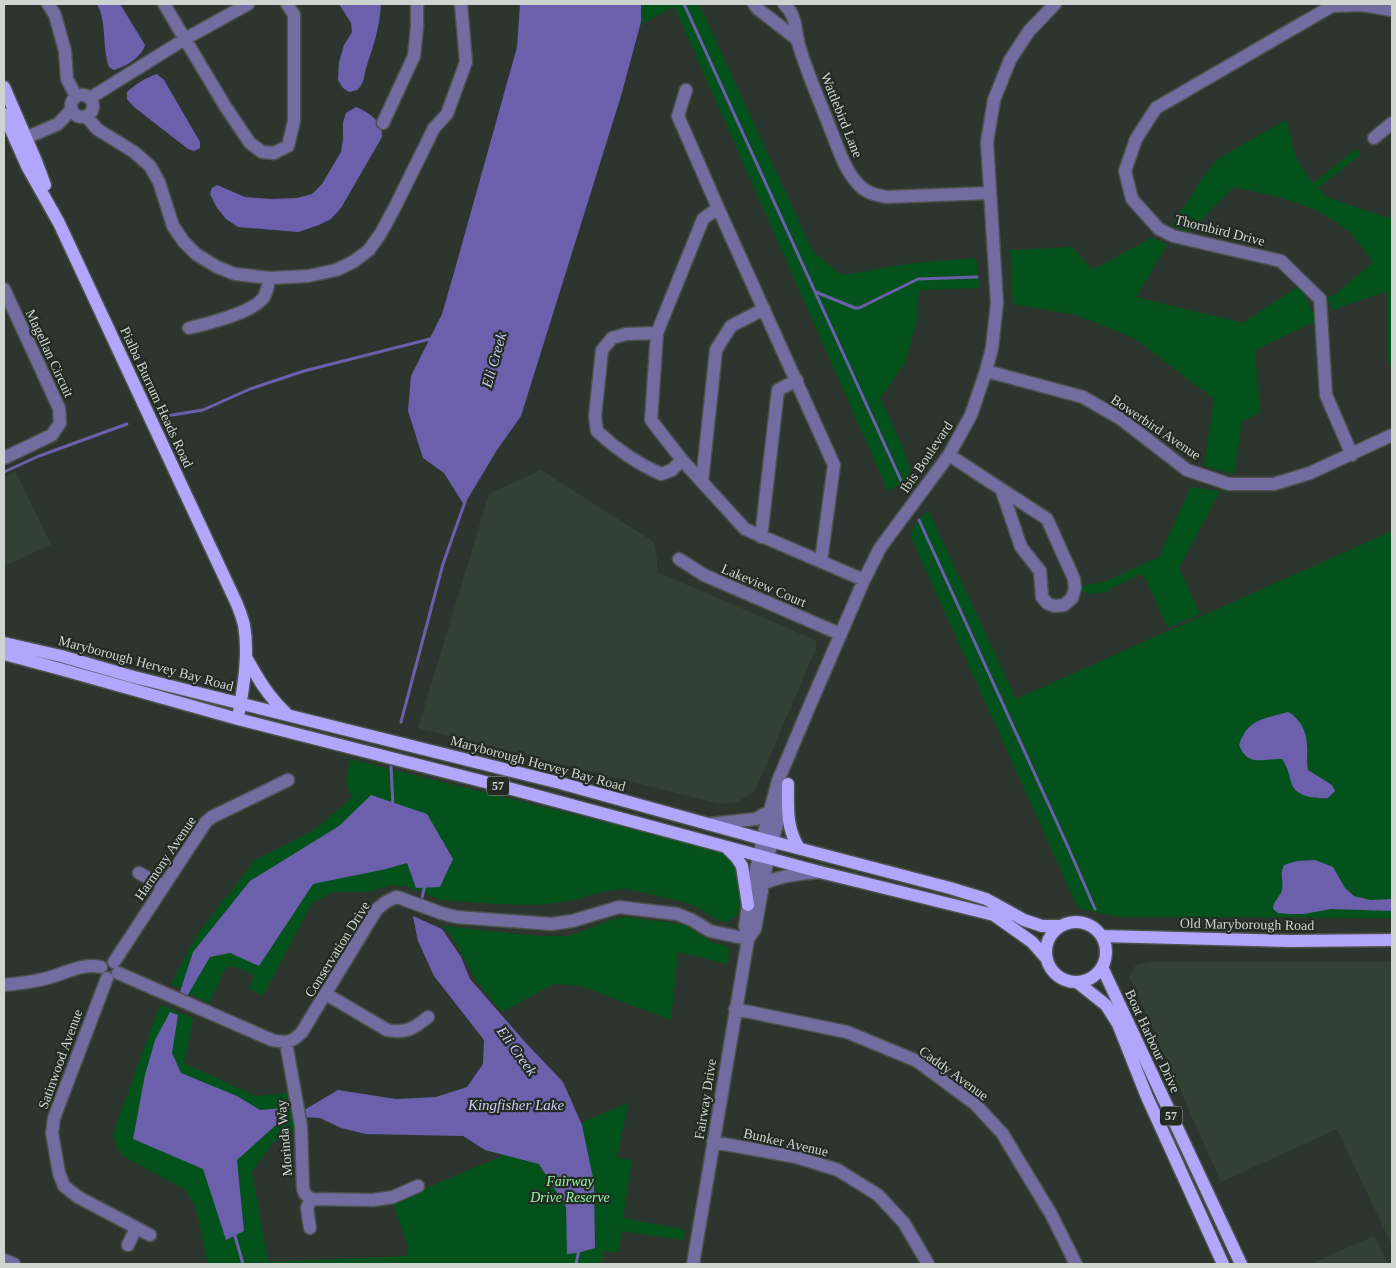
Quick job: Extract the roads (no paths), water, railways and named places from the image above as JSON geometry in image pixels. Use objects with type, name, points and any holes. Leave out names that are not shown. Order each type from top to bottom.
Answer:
[{"type":"main road","name":"Pialba Burrum Heads Road","points":[[4,87],[21,140],[27,166],[59,223],[236,602],[244,624],[246,657],[238,719]]},
{"type":"main road","name":"Pialba Burrum Heads Road","points":[[4,114],[21,140]]},
{"type":"main road","name":"Maryborough Hervey Bay Road","points":[[4,643],[62,656],[134,677],[550,781],[950,888],[986,899],[1024,920],[1042,926],[1060,926]]},
{"type":"main road","name":"Maryborough Hervey Bay Road","points":[[4,654],[238,719],[724,845],[820,872],[994,915],[1032,942],[1047,959]]},
{"type":"main road","points":[[246,657],[272,700],[287,714]]},
{"type":"main road","points":[[788,784],[787,813],[790,829],[800,848]]},
{"type":"main road","points":[[724,845],[736,856],[742,866],[748,905]]},
{"type":"main road","name":"57","points":[[1060,926],[1074,921],[1089,925],[1102,936],[1106,949],[1102,966]]},
{"type":"main road","points":[[1047,959],[1046,947],[1048,939],[1060,926]]},
{"type":"main road","name":"Old Maryborough Road","points":[[1102,936],[1280,940],[1392,940]]},
{"type":"main road","name":"57","points":[[1047,959],[1052,970],[1065,980],[1077,982]]},
{"type":"main road","points":[[1077,982],[1092,977],[1102,966]]},
{"type":"main road","name":"Boat Harbour Drive","points":[[1102,966],[1241,1264]]},
{"type":"main road","name":"Boat Harbour Drive","points":[[1077,982],[1106,1006],[1118,1024],[1146,1097],[1223,1264]]},
{"type":"street","points":[[48,4],[55,15],[65,50],[67,79],[76,96]]},
{"type":"street","points":[[164,4],[225,106],[250,143],[262,152],[274,153],[288,146],[294,121],[294,15],[287,4]]},
{"type":"street","points":[[90,98],[185,39],[248,4]]},
{"type":"street","points":[[383,123],[414,56],[417,4]]},
{"type":"street","points":[[86,116],[97,129],[134,152],[150,166],[159,182],[173,226],[184,242],[196,254],[217,267],[235,274],[270,278],[308,276],[336,270],[354,262],[369,250],[396,206],[434,128],[447,114],[466,62],[461,4]]},
{"type":"street","points":[[754,4],[798,40]]},
{"type":"street","name":"Wattlebird Lane","points":[[784,4],[791,10],[796,22],[798,40],[812,84],[845,164],[859,186],[872,194],[886,197],[990,193]]},
{"type":"street","name":"Ibis Boulevard","points":[[768,840],[770,811],[778,781],[864,580],[880,548],[949,454],[971,415],[992,348],[997,303],[987,142],[994,100],[1010,60],[1029,31],[1055,4]]},
{"type":"street","name":"Thornbird Drive","points":[[1352,455],[1326,395],[1320,299],[1281,262],[1173,236],[1159,228],[1132,200],[1125,171],[1136,139],[1156,108],[1332,6],[1362,5],[1392,10]]},
{"type":"street","points":[[686,90],[678,116],[834,465],[821,561]]},
{"type":"street","points":[[21,140],[58,124],[71,110],[71,102],[76,96],[83,95],[90,98],[93,104],[89,115],[86,116],[77,116],[71,110]]},
{"type":"street","points":[[1374,138],[1392,123]]},
{"type":"street","points":[[718,208],[704,219],[656,333],[651,420],[682,460],[745,529],[864,580]]},
{"type":"street","points":[[190,328],[221,321],[257,304],[264,297],[270,278]]},
{"type":"street","name":"Magellan Circuit","points":[[4,289],[59,408],[60,423],[52,435],[4,458]]},
{"type":"street","points":[[702,482],[716,350],[731,326],[764,309]]},
{"type":"street","points":[[656,333],[626,334],[612,338],[602,350],[595,416],[597,431],[607,441],[649,469],[661,474],[672,470],[682,460]]},
{"type":"street","name":"Bowerbird Avenue","points":[[986,371],[1083,397],[1121,419],[1187,470],[1229,484],[1274,484],[1310,473],[1392,435]]},
{"type":"street","points":[[761,537],[778,390],[797,380]]},
{"type":"street","points":[[949,454],[1046,519],[1074,579],[1075,588],[1072,598],[1064,605],[1054,606],[1047,603],[1042,597],[1040,571],[1021,547],[1002,491]]},
{"type":"street","name":"Lakeview Court","points":[[679,559],[704,575],[840,634]]},
{"type":"street","name":"Ibis Boulevard","points":[[768,840],[788,784],[794,743]]},
{"type":"street","name":"Harmony Avenue","points":[[110,970],[206,822],[212,817],[288,780]]},
{"type":"street","points":[[709,824],[756,819],[770,811]]},
{"type":"street","name":"Fairway Drive","points":[[693,1264],[748,939],[745,926],[748,905],[768,840]]},
{"type":"street","name":"Fairway Drive","points":[[748,939],[755,929],[763,884],[764,856]]},
{"type":"street","points":[[763,884],[773,879],[787,876],[820,872]]},
{"type":"street","points":[[139,873],[163,886]]},
{"type":"street","name":"Conservation Drive","points":[[286,1043],[296,1039],[302,1032],[378,909],[396,897],[456,917],[551,924],[572,921],[619,907],[678,914],[710,931],[748,939]]},
{"type":"street","points":[[4,985],[51,977],[87,966],[110,970],[272,1040],[286,1043]]},
{"type":"street","name":"Satinwood Avenue","points":[[110,970],[54,1118],[52,1133],[59,1173],[64,1186],[78,1198],[150,1236]]},
{"type":"street","points":[[326,994],[387,1030],[406,1032],[428,1017]]},
{"type":"street","name":"Caddy Avenue","points":[[735,1008],[847,1032],[917,1061],[975,1104],[1002,1133],[1051,1214],[1076,1264]]},
{"type":"street","name":"Morinda Way","points":[[286,1043],[301,1126],[303,1189],[305,1194],[311,1199],[307,1208],[310,1228]]},
{"type":"street","name":"Bunker Avenue","points":[[713,1142],[796,1157],[838,1170],[878,1195],[904,1223],[928,1264]]},
{"type":"street","points":[[311,1199],[373,1200],[393,1197],[418,1186]]},
{"type":"street","points":[[128,1245],[136,1228]]},
{"type":"street","points":[[4,1260],[14,1264]]},
{"type":"water","points":[[97,4],[120,4],[145,45],[140,54],[132,61],[114,70],[109,67],[102,19]]},
{"type":"water","points":[[339,4],[381,4],[376,35],[363,82],[360,88],[349,92],[343,88],[338,80],[339,62],[344,45],[352,32],[351,23]]},
{"type":"water","points":[[520,4],[641,4],[641,22],[621,96],[521,416],[497,450],[464,505],[444,473],[423,458],[408,411],[411,376],[442,314],[517,47]]},
{"type":"water","points":[[157,74],[164,80],[200,142],[200,148],[194,151],[188,149],[134,107],[127,99],[127,92],[130,89]]},
{"type":"water","points":[[356,107],[366,112],[378,122],[382,137],[341,208],[331,219],[298,232],[238,227],[226,219],[217,208],[210,194],[212,188],[217,185],[245,197],[297,198],[312,194],[322,184],[341,152],[343,122],[346,113]]},
{"type":"water","points":[[1288,712],[1296,718],[1304,731],[1307,741],[1308,770],[1332,785],[1335,791],[1328,798],[1303,795],[1292,785],[1282,759],[1252,759],[1247,757],[1239,745],[1247,729],[1252,725],[1264,718]]},
{"type":"water","points":[[371,795],[427,814],[453,859],[440,887],[416,888],[407,863],[313,884],[259,966],[230,953],[210,957],[186,998],[179,995],[193,952],[250,881],[339,826]]},
{"type":"water","points":[[1315,860],[1333,867],[1345,888],[1354,896],[1370,900],[1392,899],[1392,911],[1331,909],[1304,914],[1278,913],[1273,909],[1273,906],[1282,890],[1284,865],[1297,861]]},
{"type":"water","name":"Kingfisher Lake","points":[[413,916],[442,929],[461,957],[470,979],[563,1082],[582,1125],[594,1183],[595,1248],[567,1254],[566,1207],[539,1164],[485,1150],[463,1136],[366,1134],[341,1128],[320,1118],[301,1117],[299,1113],[338,1090],[396,1099],[436,1097],[467,1087],[483,1064],[484,1040],[434,976],[418,941]]},
{"type":"water","points":[[170,1012],[178,1015],[172,1053],[181,1073],[237,1096],[260,1110],[285,1108],[287,1123],[276,1125],[237,1160],[244,1231],[226,1240],[203,1169],[133,1139],[145,1075],[155,1040]]},
{"type":"waterway","points":[[684,4],[903,485]]},
{"type":"waterway","points":[[816,292],[859,308],[918,279],[977,277]]},
{"type":"waterway","points":[[166,416],[203,410],[250,389],[304,371],[430,339]]},
{"type":"waterway","points":[[4,472],[39,456],[127,424]]},
{"type":"waterway","name":"Eli Creek","points":[[401,722],[443,564],[465,502]]},
{"type":"waterway","points":[[919,520],[1095,909]]},
{"type":"waterway","name":"Eli Creek","points":[[391,765],[393,807]]},
{"type":"waterway","name":"Eli Creek","points":[[422,898],[425,885]]},
{"type":"waterway","points":[[235,1236],[243,1264]]},
{"type":"waterway","name":"Eli Creek","points":[[576,1264],[579,1250]]},
{"type":"park label","name":"Fairway Drive Reserve","points":[[570,1190]]}]
